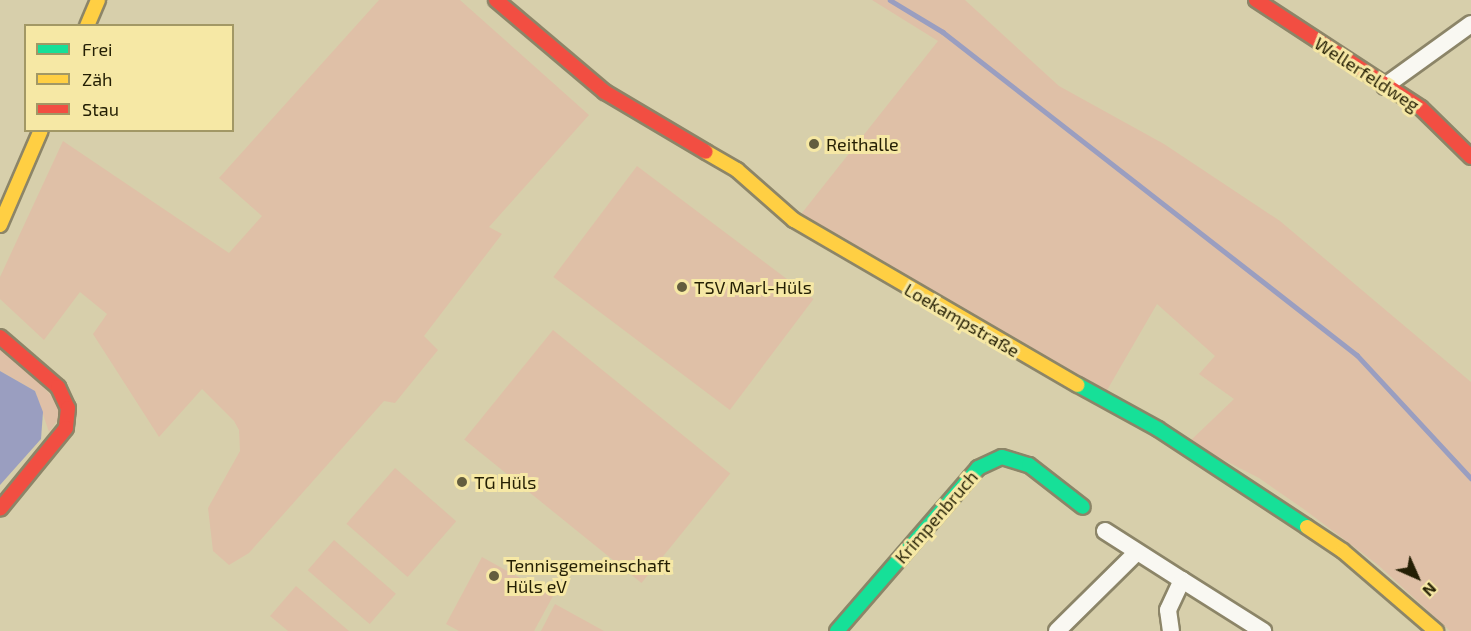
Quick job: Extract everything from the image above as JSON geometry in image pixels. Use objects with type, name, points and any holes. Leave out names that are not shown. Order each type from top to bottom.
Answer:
[{"type":"street","points":[[88,24],[98,0]]},
{"type":"street","name":"Loekampstraße","points":[[495,0],[605,92],[738,170],[794,220],[963,321],[1158,429],[1343,551],[1436,631]]},
{"type":"street","name":"Wellerfeldweg","points":[[1256,0],[1421,108],[1471,156]]},
{"type":"street","points":[[1385,86],[1471,24]]},
{"type":"street","points":[[0,225],[40,132]]},
{"type":"street","points":[[0,337],[58,387],[68,408],[66,428],[0,509]]},
{"type":"street","name":"Krimpenbruch","points":[[837,631],[978,468],[1002,457],[1029,465],[1083,507]]},
{"type":"street","points":[[1106,531],[1136,553],[1263,631]]},
{"type":"street","points":[[1057,631],[1136,553]]},
{"type":"street","points":[[1171,631],[1168,610],[1182,580]]},
{"type":"shaded area","points":[[379,0],[460,0],[589,115],[489,227],[502,234],[424,336],[438,350],[395,403],[384,401],[249,553],[229,565],[213,551],[208,508],[240,451],[239,430],[234,421],[202,389],[159,437],[93,334],[107,314],[80,292],[44,340],[0,299],[0,277],[63,141],[229,253],[262,216],[219,178]]},
{"type":"shaded area","points":[[872,0],[965,0],[1059,86],[1164,144],[1280,221],[1471,382],[1471,631],[1450,631],[1378,565],[1305,510],[1259,478],[1189,442],[1234,399],[1199,374],[1215,356],[1157,304],[1106,392],[798,218],[938,41]]},
{"type":"shaded area","name":"TSV Marl-Hüls","points":[[637,166],[813,299],[730,410],[553,277]]},
{"type":"shaded area","points":[[553,330],[730,473],[641,583],[464,440]]},
{"type":"shaded area","points":[[0,345],[55,399],[59,407],[57,421],[49,432],[35,391],[0,371]]},
{"type":"shaded area","points":[[395,468],[456,521],[408,577],[346,524]]},
{"type":"shaded area","points":[[334,540],[396,594],[370,624],[308,570]]},
{"type":"shaded area","name":"Tennisgemeinschaft Hüls eV","points":[[482,557],[553,596],[534,631],[459,631],[446,624]]},
{"type":"shaded area","points":[[296,586],[349,631],[288,631],[270,616]]},
{"type":"shaded area","points":[[555,604],[604,631],[541,631]]},
{"type":"water","points":[[0,371],[35,391],[43,412],[41,439],[0,485]]},
{"type":"waterway","points":[[890,0],[943,32],[1357,355],[1471,478]]},
{"type":"traffic: fast","points":[[1078,385],[1158,429],[1307,527]]},
{"type":"traffic: fast","points":[[837,631],[978,468],[1002,457],[1029,465],[1083,507]]},
{"type":"traffic: slow","points":[[88,24],[98,0]]},
{"type":"traffic: slow","points":[[0,225],[40,132]]},
{"type":"traffic: slow","points":[[706,152],[737,170],[794,220],[1078,385]]},
{"type":"traffic: slow","points":[[1307,527],[1343,551],[1436,631]]},
{"type":"traffic: jam","points":[[496,0],[605,92],[706,152]]},
{"type":"traffic: jam","points":[[1256,0],[1421,108],[1471,157]]},
{"type":"traffic: jam","points":[[0,337],[58,387],[68,408],[66,428],[0,509]]},
{"type":"place","name":"Reithalle","points":[[814,144]]},
{"type":"place","name":"TSV Marl-Hüls","points":[[682,287]]},
{"type":"place","name":"TG Hüls","points":[[462,482]]},
{"type":"place","name":"Tennisgemeinschaft Hüls eV","points":[[494,576]]}]
